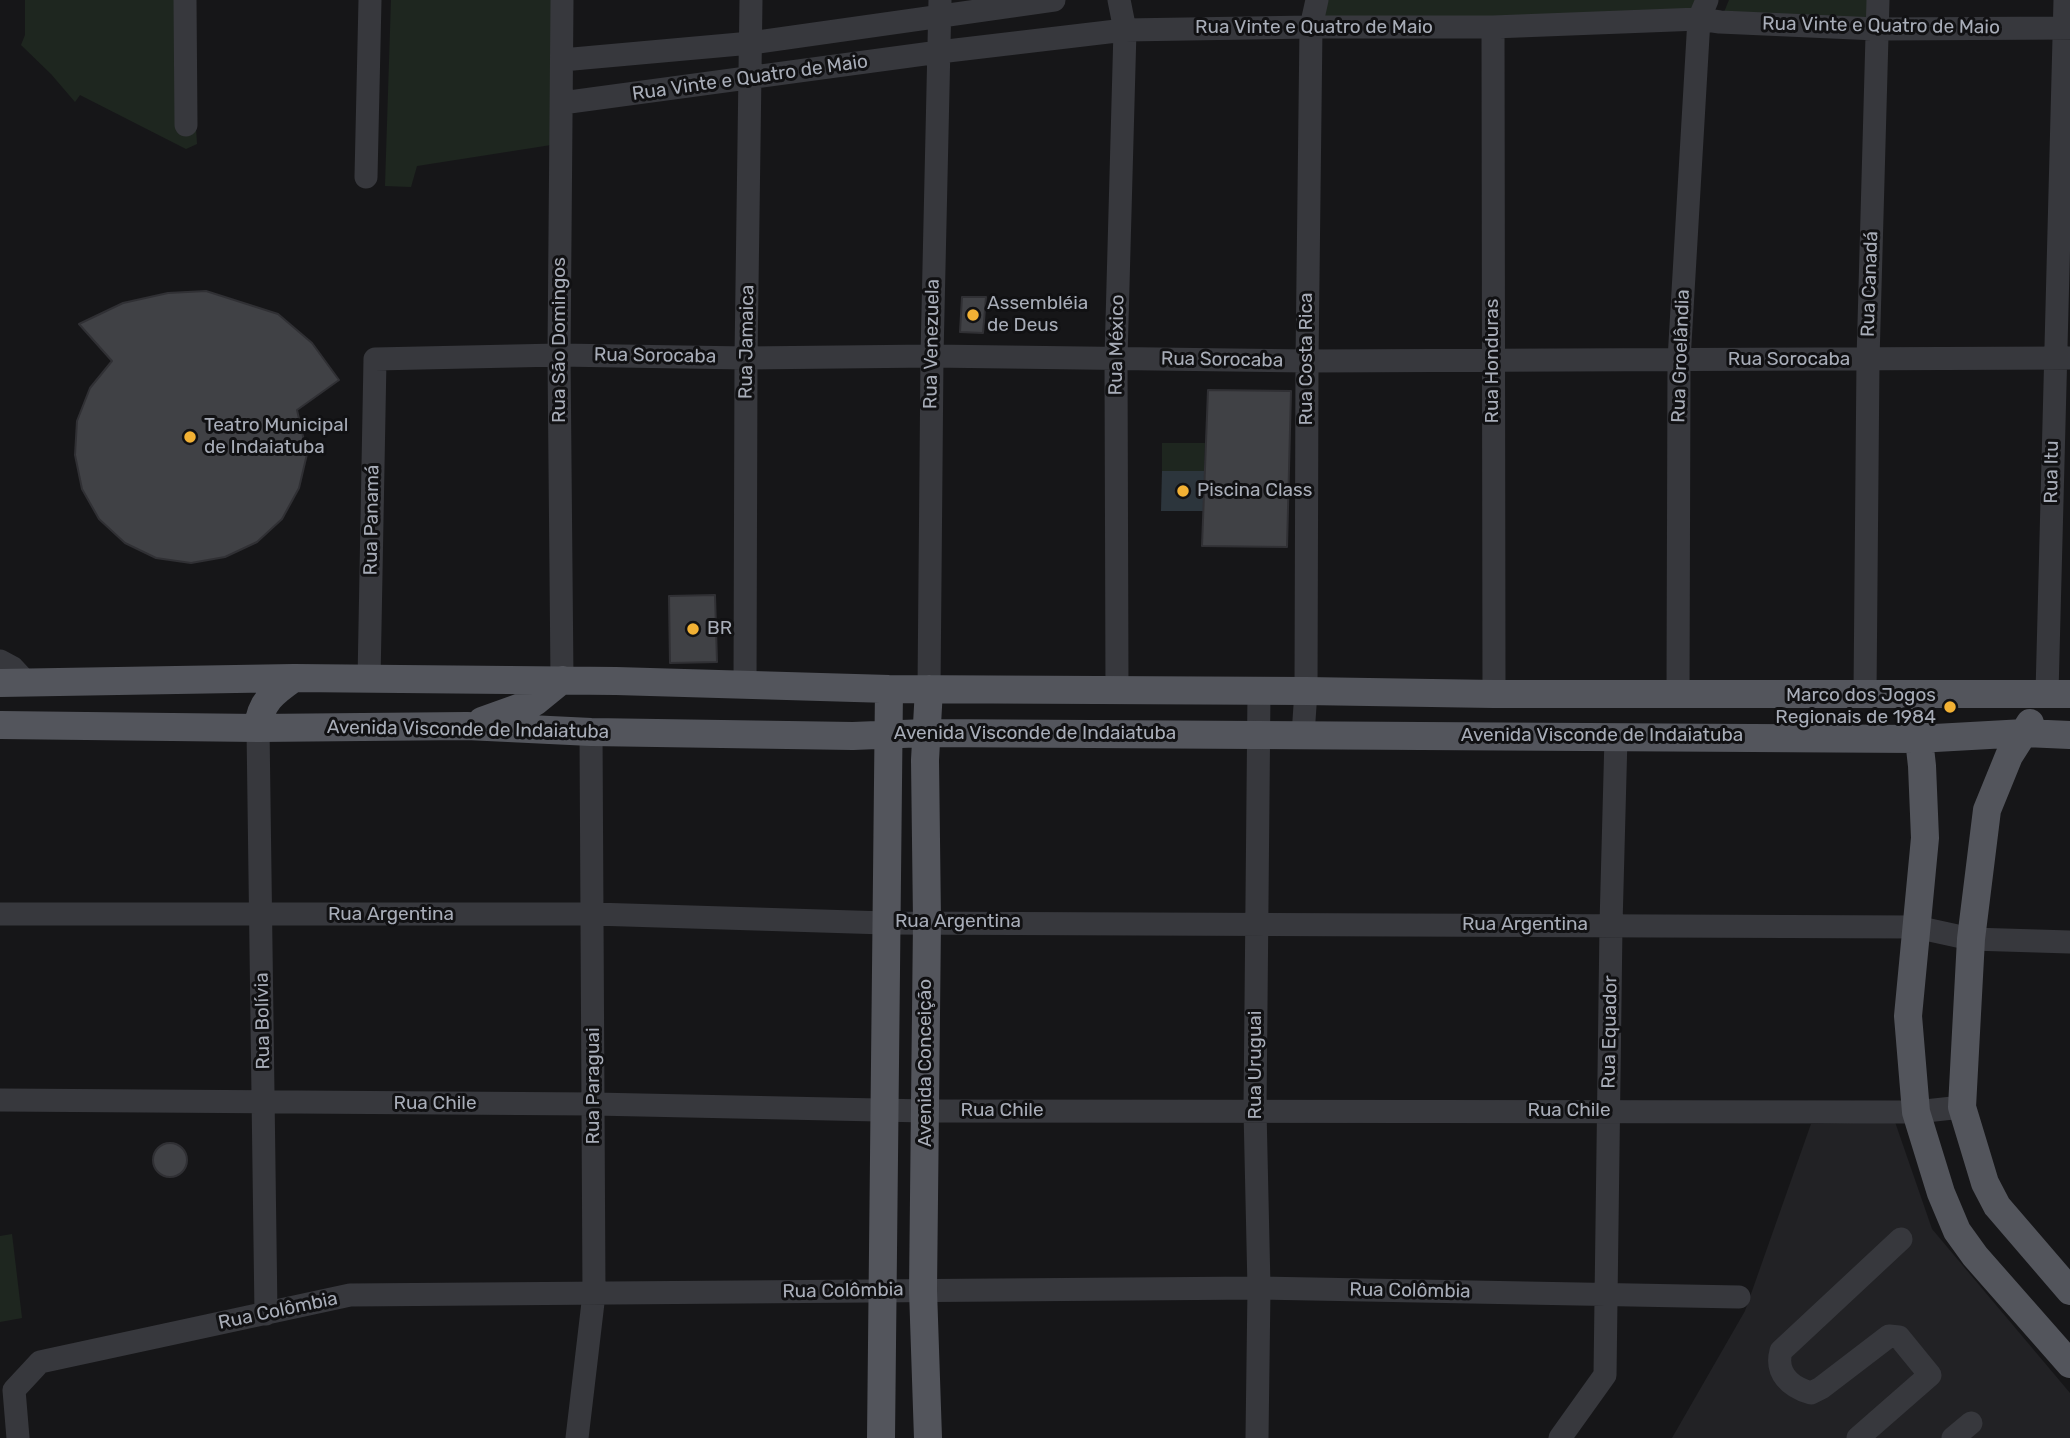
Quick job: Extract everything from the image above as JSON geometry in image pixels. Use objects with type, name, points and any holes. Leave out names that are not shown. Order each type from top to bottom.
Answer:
[{"type":"main road","points":[[14,683],[294,678],[562,680],[889,689],[1117,691],[1494,694],[2058,693]]},
{"type":"main road","points":[[258,728],[259,713],[266,700],[274,691],[294,678]]},
{"type":"main road","points":[[467,726],[535,702],[562,680]]},
{"type":"main road","points":[[881,1438],[889,689]]},
{"type":"main road","name":"Avenida Conceição","points":[[928,1438],[923,1290],[926,733],[929,689]]},
{"type":"main road","points":[[2058,693],[2009,756],[1987,810],[1971,939],[1962,1107],[1985,1183],[1997,1206],[2070,1291]]},
{"type":"main road","points":[[1914,694],[1922,766],[1925,838],[1908,1016],[1916,1112],[1941,1193],[1957,1231],[1975,1256],[2070,1364]]},
{"type":"main road","name":"Avenida Visconde de Indaiatuba","points":[[0,725],[258,728],[467,726],[591,732],[853,736],[926,733],[1917,738],[2025,733],[2070,734]]},
{"type":"street","points":[[185,0],[186,125]]},
{"type":"street","points":[[366,177],[370,0]]},
{"type":"street","name":"Rua São Domingos","points":[[562,0],[559,355],[562,680]]},
{"type":"street","name":"Rua Jamaica","points":[[745,685],[751,0]]},
{"type":"street","name":"Rua Vinte e Quatro de Maio","points":[[562,60],[751,43],[940,8],[1054,0]]},
{"type":"street","name":"Rua México","points":[[1117,691],[1116,358],[1125,30],[1119,0]]},
{"type":"street","name":"Rua Costa Rica","points":[[1303,735],[1306,691],[1311,27],[1317,0]]},
{"type":"street","name":"Rua Canadá","points":[[1865,693],[1868,360],[1878,0]]},
{"type":"street","name":"Rua Itu","points":[[2058,693],[2065,0]]},
{"type":"street","name":"Rua Venezuela","points":[[929,689],[932,356],[940,8]]},
{"type":"street","name":"Rua Vinte e Quatro de Maio","points":[[562,103],[1125,30],[1493,27],[1703,10],[1720,22],[1877,29],[2066,28]]},
{"type":"street","name":"Rua Groelândia","points":[[1678,694],[1679,360],[1703,10]]},
{"type":"street","name":"Rua Honduras","points":[[1493,27],[1494,694]]},
{"type":"street","name":"Rua Sorocaba","points":[[374,359],[559,355],[1307,361],[2062,358]]},
{"type":"street","name":"Rua Panamá","points":[[369,680],[374,359]]},
{"type":"street","points":[[0,661],[13,668],[14,683]]},
{"type":"street","name":"Rua Uruguai","points":[[1257,1438],[1259,1288],[1255,1110],[1259,691]]},
{"type":"street","name":"Rua Bolívia","points":[[258,728],[266,1314]]},
{"type":"street","name":"Rua Paraguai","points":[[577,1438],[594,1294],[591,732]]},
{"type":"street","name":"Rua Equador","points":[[1560,1438],[1605,1374],[1616,737]]},
{"type":"street","name":"Rua Argentina","points":[[0,914],[594,914],[886,923],[927,921],[1916,927],[1971,939],[2070,942]]},
{"type":"street","name":"Rua Chile","points":[[0,1100],[594,1104],[926,1111],[1916,1112],[1962,1107]]},
{"type":"street","points":[[1858,1438],[1930,1376],[1899,1336],[1889,1336],[1811,1393],[1798,1389],[1780,1371],[1778,1361],[1781,1351],[1901,1239]]},
{"type":"street","name":"Rua Colômbia","points":[[18,1438],[14,1390],[40,1362],[350,1295],[1259,1288],[1739,1297]]},
{"type":"street","points":[[1953,1438],[1971,1423]]},
{"type":"shaded area","points":[[25,0],[188,0],[197,144],[186,149],[80,95],[75,102],[21,45],[25,35]]},
{"type":"shaded area","points":[[391,0],[551,0],[551,145],[417,166],[411,187],[385,186]]},
{"type":"shaded area","points":[[1317,0],[1707,0],[1699,19],[1311,27]]},
{"type":"shaded area","points":[[1729,0],[1878,0],[1877,29],[1720,22]]},
{"type":"shaded area","points":[[1162,443],[1205,443],[1204,471],[1162,471]]},
{"type":"shaded area","name":"Piscina Class","points":[[1162,471],[1205,471],[1203,511],[1161,511]]},
{"type":"shaded area","points":[[1895,1122],[1932,1229],[2070,1393],[2070,1438],[1672,1438],[1745,1311],[1811,1124]]},
{"type":"shaded area","points":[[12,1234],[22,1318],[0,1322],[0,1236]]},
{"type":"building","name":"Teatro Municipal de Indaiatuba","points":[[206,291],[278,314],[312,343],[339,380],[297,410],[307,454],[299,488],[282,519],[257,542],[225,557],[191,563],[156,558],[125,543],[99,519],[82,489],[75,455],[77,421],[90,388],[112,361],[79,324],[123,303],[168,293]]},
{"type":"building","name":"Assembléia de Deus","points":[[962,297],[986,297],[983,333],[960,332]]},
{"type":"building","points":[[1208,390],[1291,391],[1287,547],[1202,546]]},
{"type":"building","name":"BR","points":[[715,595],[717,662],[670,663],[669,596]]},
{"type":"building","points":[[170,1143],[182,1148],[187,1160],[182,1172],[170,1177],[158,1172],[153,1160],[158,1148]]},
{"type":"place","name":"Assembléia de Deus","points":[[973,315]]},
{"type":"place","name":"Teatro Municipal de Indaiatuba","points":[[190,437]]},
{"type":"place","name":"Piscina Class","points":[[1183,491]]},
{"type":"place","name":"BR","points":[[693,629]]},
{"type":"place","name":"Marco dos Jogos Regionais de 1984","points":[[1950,707]]}]
